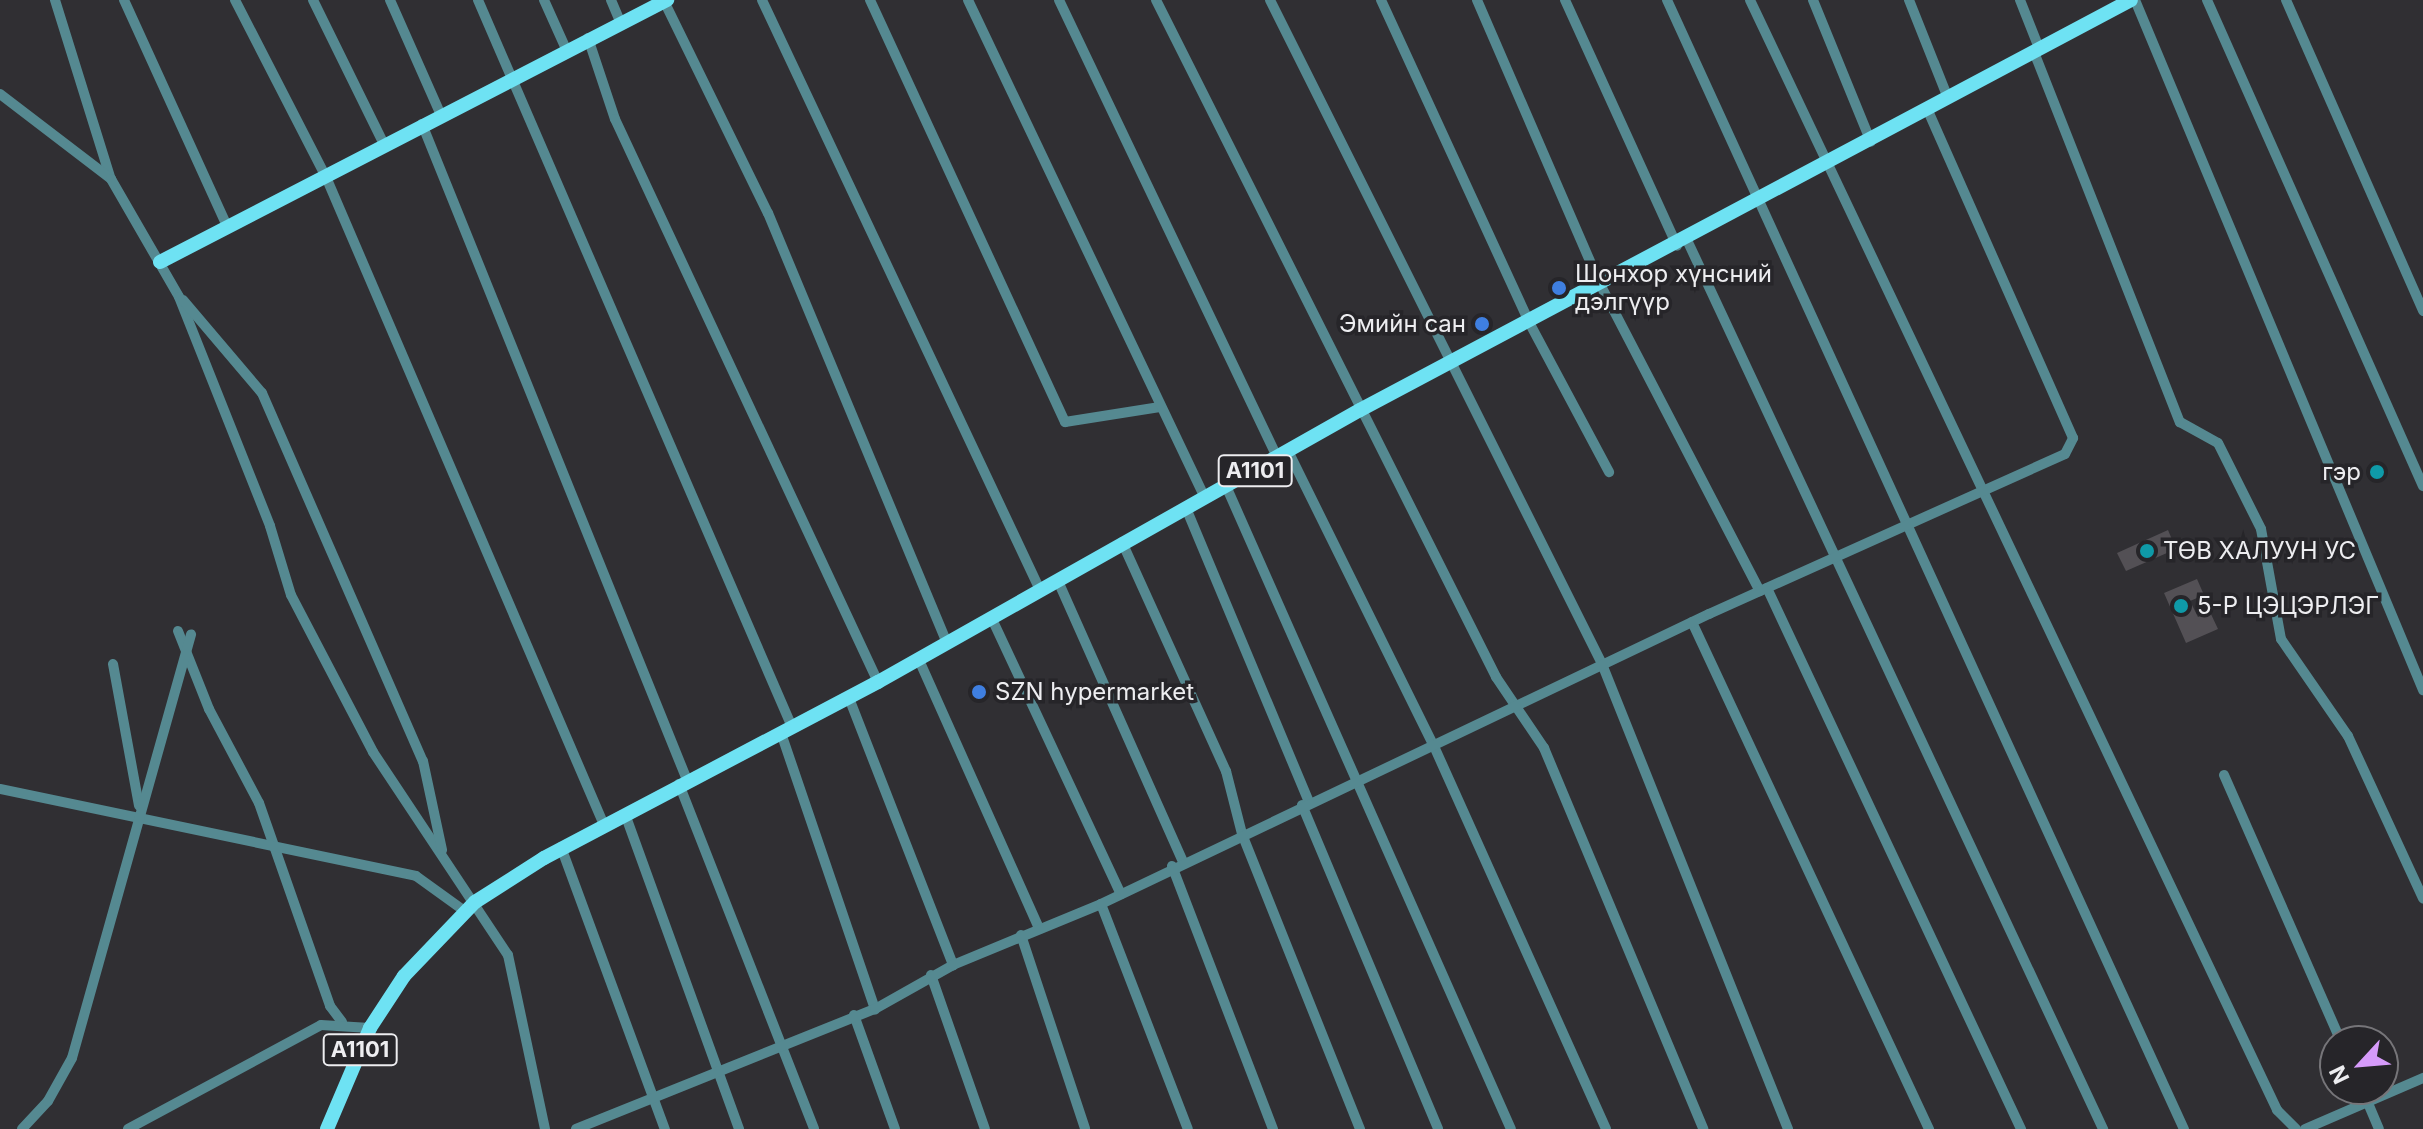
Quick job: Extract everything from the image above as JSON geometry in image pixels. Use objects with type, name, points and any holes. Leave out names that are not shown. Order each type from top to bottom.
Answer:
[{"type":"main road","points":[[160,262],[620,21],[665,1]]},
{"type":"main road","name":"A1101","points":[[327,1129],[370,1028],[404,976],[470,907],[561,847],[849,698],[1360,410],[1530,324],[2128,1]]},
{"type":"street","points":[[55,0],[111,179],[135,230],[160,262],[179,297],[291,595],[373,752],[445,859],[470,907],[508,955],[545,1129]]},
{"type":"street","points":[[124,0],[227,226]]},
{"type":"street","points":[[235,0],[326,177],[604,825]]},
{"type":"street","points":[[313,0],[384,144]]},
{"type":"street","points":[[390,0],[441,115]]},
{"type":"street","points":[[478,0],[515,77],[786,730],[875,1009]]},
{"type":"street","points":[[544,0],[566,49]]},
{"type":"street","points":[[611,0],[620,21]]},
{"type":"street","points":[[762,0],[1041,592]]},
{"type":"street","points":[[870,0],[1065,422],[1160,407]]},
{"type":"street","points":[[968,0],[1205,498]]},
{"type":"street","points":[[1059,0],[1283,456],[1433,744],[1606,1129]]},
{"type":"street","points":[[1156,0],[1496,677],[1519,706],[1550,762],[1703,1129]]},
{"type":"street","points":[[1270,0],[1456,362],[1602,664],[1788,1129]]},
{"type":"street","points":[[1381,0],[1530,324],[1609,472]]},
{"type":"street","points":[[1477,0],[1601,286],[1763,590],[2021,1129]]},
{"type":"street","points":[[1565,0],[1836,557],[2103,1129]]},
{"type":"street","points":[[1667,0],[2184,1129]]},
{"type":"street","points":[[1750,0],[1832,163],[2277,1110],[2296,1129]]},
{"type":"street","points":[[1813,0],[1871,142]]},
{"type":"street","points":[[1909,0],[1948,98]]},
{"type":"street","points":[[2020,0],[2036,50],[2180,422],[2218,443],[2261,529],[2281,639],[2348,736],[2423,898]]},
{"type":"street","points":[[2207,0],[2423,486]]},
{"type":"street","points":[[2286,0],[2423,311]]},
{"type":"street","points":[[665,1],[768,213],[947,643]]},
{"type":"street","points":[[2128,1],[2423,690]]},
{"type":"street","points":[[588,38],[615,119],[878,682]]},
{"type":"street","points":[[0,94],[111,179]]},
{"type":"street","points":[[576,1129],[782,1050],[854,1015],[875,1009],[931,975],[1101,904],[1172,866],[1519,706],[1602,664],[2065,454],[2073,438],[1927,109]]},
{"type":"street","points":[[422,124],[683,782],[814,1129]]},
{"type":"street","points":[[179,297],[247,368],[262,393],[423,761],[445,859]]},
{"type":"street","points":[[1226,486],[1511,1129]]},
{"type":"street","points":[[1186,508],[1438,1129]]},
{"type":"street","points":[[1122,542],[1226,771],[1242,834],[1360,1129]]},
{"type":"street","points":[[1058,581],[1183,862]]},
{"type":"street","points":[[992,619],[1121,894]]},
{"type":"street","points":[[1692,622],[1929,1129]]},
{"type":"street","points":[[178,631],[259,803],[270,842],[330,1006],[342,1022]]},
{"type":"street","points":[[22,1129],[48,1101],[72,1058],[137,815],[191,634]]},
{"type":"street","points":[[919,660],[1039,928]]},
{"type":"street","points":[[113,664],[137,815]]},
{"type":"street","points":[[849,698],[953,965]]},
{"type":"street","points":[[2224,775],[2334,1025]]},
{"type":"street","points":[[0,789],[270,842],[416,876],[470,907]]},
{"type":"street","points":[[625,814],[739,1129]]},
{"type":"street","points":[[561,847],[665,1129]]},
{"type":"street","points":[[1172,866],[1273,1129]]},
{"type":"street","points":[[1101,904],[1188,1129]]},
{"type":"street","points":[[1021,935],[1085,1129]]},
{"type":"street","points":[[931,975],[985,1129]]},
{"type":"street","points":[[854,1015],[895,1129]]},
{"type":"street","points":[[133,1128],[321,1025],[342,1022],[370,1028]]},
{"type":"street","points":[[2399,1089],[2423,1078]]},
{"type":"street","points":[[2305,1129],[2363,1105]]},
{"type":"street","points":[[2369,1105],[2379,1129]]},
{"type":"building","name":"ТӨВ ХАЛУУН УС","points":[[2168,530],[2176,549],[2126,571],[2117,553]]},
{"type":"building","name":"5-Р ЦЭЦЭРЛЭГ","points":[[2197,579],[2204,595],[2190,601],[2198,617],[2210,612],[2218,629],[2186,643],[2164,593]]},
{"type":"place","name":"Шонхор хүнсний дэлгүүр","points":[[1559,288]]},
{"type":"place","name":"Эмийн сан","points":[[1482,324]]},
{"type":"place","name":"гэр","points":[[2377,472]]},
{"type":"place","name":"ТӨВ ХАЛУУН УС","points":[[2147,551]]},
{"type":"place","name":"5-Р ЦЭЦЭРЛЭГ","points":[[2181,606]]},
{"type":"place","name":"SZN hypermarket","points":[[979,692]]}]
